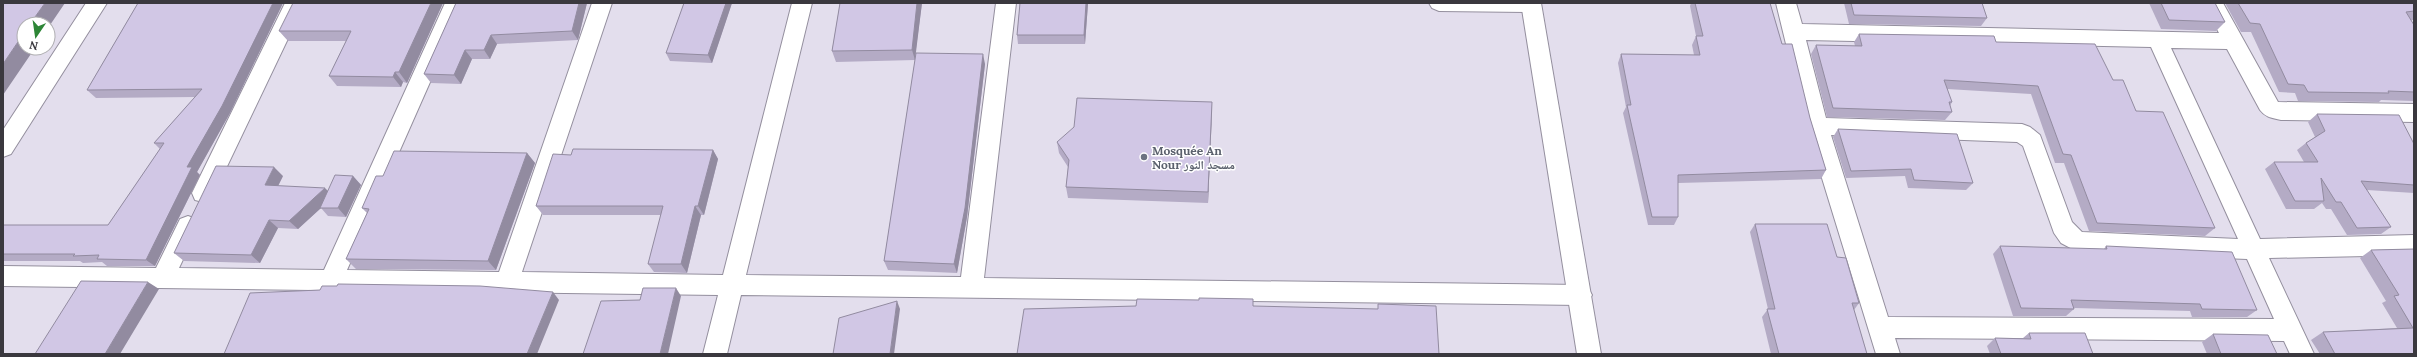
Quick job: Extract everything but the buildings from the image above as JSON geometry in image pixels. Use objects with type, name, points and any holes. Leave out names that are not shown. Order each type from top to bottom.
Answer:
[{"type":"street","points":[[3,148],[97,3]]},
{"type":"street","points":[[162,279],[295,3]]},
{"type":"street","points":[[331,280],[455,3]]},
{"type":"street","points":[[507,282],[602,3]]},
{"type":"street","points":[[715,354],[802,3]]},
{"type":"street","points":[[971,288],[1006,3]]},
{"type":"street","points":[[1439,3],[1531,4],[1589,354]]},
{"type":"street","points":[[1786,3],[1817,126],[1888,354]]},
{"type":"street","points":[[2213,3],[2266,104],[2271,108],[2281,111],[2414,114]]},
{"type":"street","points":[[1794,32],[2232,41]]},
{"type":"street","points":[[2157,39],[2302,354]]},
{"type":"street","points":[[1817,126],[2022,133],[2032,141],[2062,226],[2069,236],[2078,242],[2253,249],[2414,245]]},
{"type":"street","points":[[3,276],[1580,295]]},
{"type":"street","points":[[1880,327],[2291,330]]},
{"type":"place","name":"Mosquée An Nour مسجد النور","points":[[1144,157]]}]
